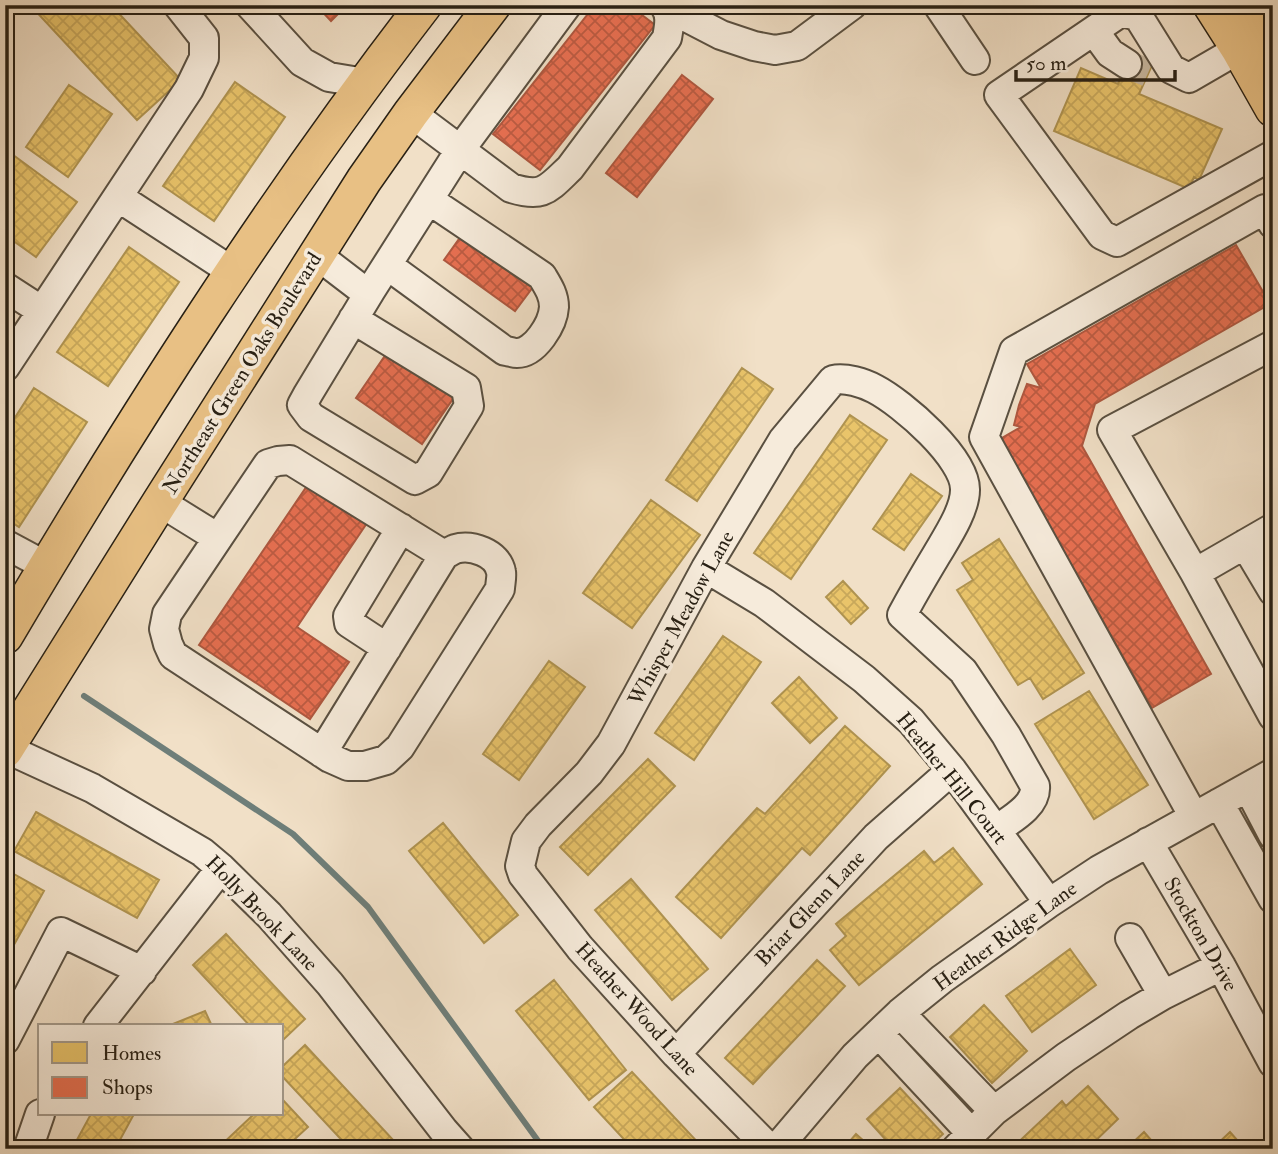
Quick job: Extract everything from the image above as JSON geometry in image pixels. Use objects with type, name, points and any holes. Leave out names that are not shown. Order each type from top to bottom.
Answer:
[{"type":"highway","points":[[1241,5],[1256,50]]},
{"type":"main road","points":[[5,636],[165,374],[365,83],[424,5]]},
{"type":"main road","name":"Northeast Green Oaks Boulevard","points":[[5,749],[364,180],[493,5]]},
{"type":"main road","points":[[1211,5],[1256,50],[1273,109]]},
{"type":"main road","points":[[365,83],[411,113]]},
{"type":"street","points":[[5,367],[189,89],[204,58],[204,38],[178,5]]},
{"type":"street","points":[[250,5],[302,62],[329,77],[365,83]]},
{"type":"street","points":[[353,319],[466,388],[469,406],[428,473],[415,480],[311,417],[302,405],[353,319],[368,294],[460,150],[568,5]]},
{"type":"street","points":[[665,6],[721,35],[775,50],[797,46],[852,5]]},
{"type":"street","points":[[938,5],[975,60]]},
{"type":"street","points":[[411,113],[511,188],[530,194],[542,191],[570,168],[667,38],[670,19],[665,6]]},
{"type":"street","points":[[1149,69],[1138,16],[1121,12],[999,95],[1102,235],[1117,242],[1273,155]]},
{"type":"street","points":[[1094,31],[1110,53],[1149,69],[1189,78],[1256,50]]},
{"type":"street","points":[[118,197],[233,272]]},
{"type":"street","points":[[387,265],[505,351],[519,353],[532,347],[549,327],[554,308],[552,292],[542,276],[429,200]]},
{"type":"street","points":[[1194,817],[984,437],[1014,351],[1265,209],[1273,224]]},
{"type":"street","points":[[317,256],[368,294]]},
{"type":"street","points":[[5,287],[42,311]]},
{"type":"street","points":[[1272,713],[1112,430],[1273,345]]},
{"type":"street","name":"Whisper Meadow Lane","points":[[521,857],[526,841],[538,825],[589,773],[611,744],[706,568],[783,440],[833,380],[841,378],[873,388],[901,406],[942,444],[959,467],[965,490],[958,518],[902,614],[963,671],[1006,735],[1035,786],[1036,792],[1024,810],[991,823]]},
{"type":"street","points":[[322,753],[444,555],[454,549],[467,548],[485,552],[494,559],[501,571],[500,589],[400,747],[386,760],[365,766],[348,766],[322,753],[173,655],[164,629],[167,614],[268,464],[278,461],[290,460],[444,555]]},
{"type":"street","points":[[160,502],[218,538]]},
{"type":"street","points":[[387,648],[349,622],[348,616],[401,528]]},
{"type":"street","points":[[1195,573],[1273,528]]},
{"type":"street","points":[[5,544],[46,566]]},
{"type":"street","points":[[1245,544],[1273,591]]},
{"type":"street","name":"Heather Hill Court","points":[[706,568],[764,603],[864,679],[911,721],[951,770],[1049,903]]},
{"type":"street","name":"Holly Brook Lane","points":[[5,749],[92,788],[202,852],[221,868],[269,915],[330,984],[443,1143]]},
{"type":"street","name":"Briar Glenn Lane","points":[[676,1054],[876,837],[951,770]]},
{"type":"street","name":"Heather Ridge Lane","points":[[773,1149],[855,1056],[900,1013],[942,979],[1099,870],[1273,773]]},
{"type":"street","points":[[1248,787],[1273,835]]},
{"type":"street","points":[[1219,803],[1268,881]]},
{"type":"street","name":"Stockton Drive","points":[[1148,842],[1221,966],[1273,1063]]},
{"type":"street","name":"Heather Wood Lane","points":[[521,857],[523,875],[580,948],[676,1054],[773,1149]]},
{"type":"street","points":[[100,1024],[221,868]]},
{"type":"street","points":[[5,1040],[61,932],[142,971]]},
{"type":"street","points":[[1130,938],[1163,995]]},
{"type":"street","points":[[879,1034],[964,1142],[995,1111],[1063,1060],[1129,1015],[1221,966]]},
{"type":"street","points":[[900,1013],[995,1111]]},
{"type":"street","points":[[28,1149],[39,1116]]},
{"type":"building: Homes","points":[[30,5],[111,5],[181,80],[137,120]]},
{"type":"building: Homes","points":[[1131,54],[1153,63],[1139,94],[1222,129],[1199,180],[1194,177],[1189,189],[1054,131],[1081,68],[1118,84]]},
{"type":"building: Homes","points":[[235,82],[285,117],[214,221],[163,186]]},
{"type":"building: Homes","points":[[69,85],[112,114],[68,177],[26,147]]},
{"type":"building: Homes","points":[[5,149],[77,202],[36,257],[5,235]]},
{"type":"building: Homes","points":[[129,247],[179,282],[108,386],[57,352]]},
{"type":"building: Homes","points":[[742,368],[773,389],[697,501],[666,480]]},
{"type":"building: Homes","points":[[34,388],[87,422],[19,527],[5,518],[5,433]]},
{"type":"building: Homes","points":[[850,415],[887,440],[791,579],[754,553]]},
{"type":"building: Homes","points":[[911,474],[942,496],[904,550],[873,529]]},
{"type":"building: Homes","points":[[651,500],[700,535],[632,628],[583,593]]},
{"type":"building: Homes","points":[[999,539],[1084,673],[1043,699],[1030,678],[1018,685],[957,590],[973,580],[962,563]]},
{"type":"building: Homes","points":[[843,581],[868,608],[851,624],[826,597]]},
{"type":"building: Homes","points":[[723,636],[761,662],[694,760],[655,733]]},
{"type":"building: Homes","points":[[549,661],[585,687],[519,780],[483,754]]},
{"type":"building: Homes","points":[[799,677],[837,718],[810,743],[772,703]]},
{"type":"building: Homes","points":[[1089,691],[1148,785],[1094,819],[1035,724]]},
{"type":"building: Homes","points":[[845,726],[890,766],[810,855],[802,848],[721,938],[676,897],[757,808],[765,814]]},
{"type":"building: Homes","points":[[648,759],[675,786],[588,875],[560,847]]},
{"type":"building: Homes","points":[[36,812],[159,880],[137,918],[14,851]]},
{"type":"building: Homes","points":[[443,823],[518,915],[484,943],[409,851]]},
{"type":"building: Homes","points":[[953,848],[982,884],[859,985],[830,950],[846,936],[836,924],[924,851],[934,863]]},
{"type":"building: Homes","points":[[5,869],[44,891],[5,961]]},
{"type":"building: Homes","points":[[631,879],[708,969],[672,1000],[595,910]]},
{"type":"building: Homes","points":[[226,934],[305,1019],[284,1039],[284,1024],[248,1024],[193,965]]},
{"type":"building: Homes","points":[[1070,949],[1096,985],[1032,1032],[1006,996]]},
{"type":"building: Homes","points":[[817,960],[845,986],[753,1084],[725,1058]]},
{"type":"building: Homes","points":[[554,980],[626,1070],[589,1100],[516,1011]]},
{"type":"building: Homes","points":[[984,1005],[1027,1051],[992,1083],[950,1037]]},
{"type":"building: Homes","points":[[205,1011],[211,1024],[173,1024]]},
{"type":"building: Homes","points":[[305,1045],[394,1141],[385,1149],[350,1149],[284,1078],[284,1065]]},
{"type":"building: Homes","points":[[632,1072],[704,1149],[633,1149],[594,1107]]},
{"type":"building: Homes","points":[[1088,1086],[1118,1119],[1087,1149],[1011,1149],[1062,1101],[1066,1106]]},
{"type":"building: Homes","points":[[900,1088],[943,1134],[927,1149],[894,1149],[867,1119]]},
{"type":"building: Homes","points":[[284,1101],[308,1127],[284,1149],[217,1149],[252,1116],[284,1116]]},
{"type":"building: Homes","points":[[90,1116],[133,1116],[115,1149],[72,1149]]},
{"type":"building: Homes","points":[[1144,1132],[1159,1149],[1126,1149]]},
{"type":"building: Homes","points":[[1230,1132],[1245,1149],[1212,1149]]},
{"type":"building: Homes","points":[[856,1134],[873,1149],[843,1149]]},
{"type":"building: Shops","points":[[316,5],[347,5],[331,21]]},
{"type":"building: Shops","points":[[595,5],[629,5],[655,25],[540,170],[493,134]]},
{"type":"building: Shops","points":[[682,75],[713,99],[637,197],[606,173]]},
{"type":"building: Shops","points":[[464,232],[536,283],[515,311],[444,260]]},
{"type":"building: Shops","points":[[1236,245],[1270,304],[1095,404],[1082,446],[1211,674],[1152,708],[1000,439],[1021,427],[1014,425],[1027,384],[1041,388],[1027,364]]},
{"type":"building: Shops","points":[[391,347],[457,393],[422,444],[356,398]]},
{"type":"building: Shops","points":[[309,483],[367,523],[297,627],[349,662],[310,719],[199,645]]},
{"type":"waterway","points":[[84,696],[293,834],[368,907],[544,1149]]},
{"type":"tunnel","points":[[1127,64],[1148,73]]}]
